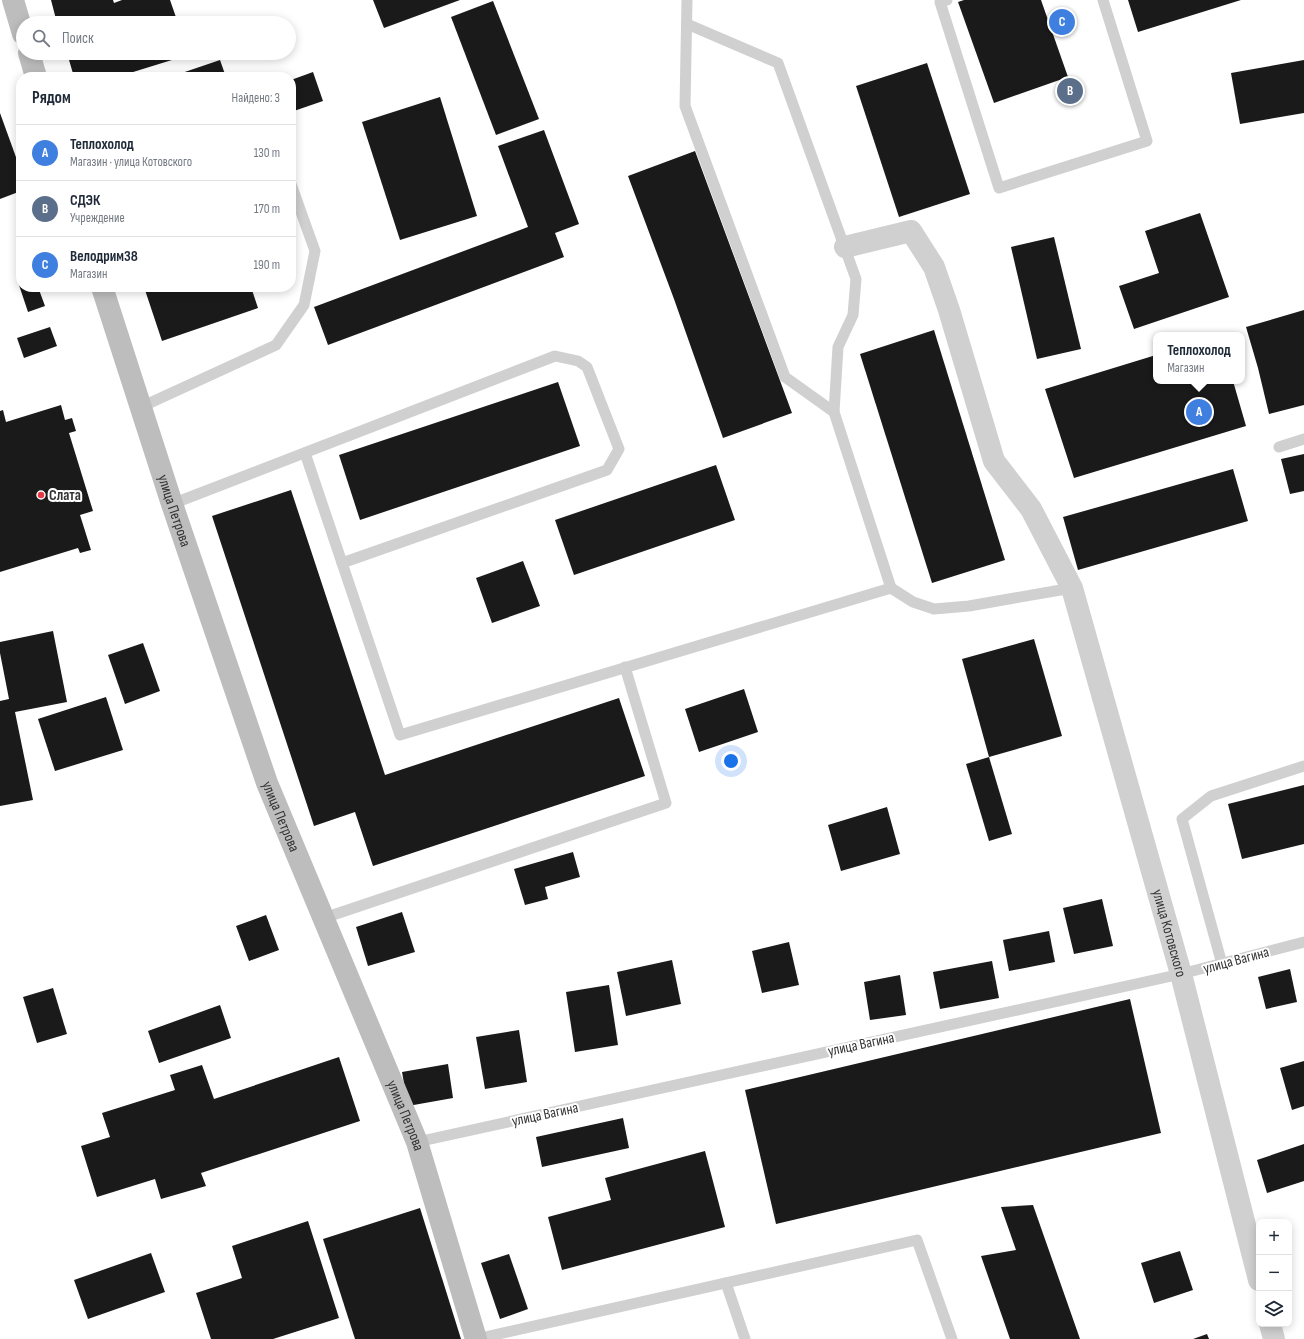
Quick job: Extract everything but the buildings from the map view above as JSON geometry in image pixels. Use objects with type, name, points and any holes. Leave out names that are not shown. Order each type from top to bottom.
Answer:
[{"type":"street","points":[[13,0],[18,16]]},
{"type":"street","points":[[31,60],[35,72]]},
{"type":"street","name":"улица Котовского","points":[[845,247],[911,231],[934,267],[949,310],[994,461],[1031,509],[1072,588],[1181,974],[1256,1268]]},
{"type":"street","name":"улица Петрова","points":[[104,292],[172,504],[267,783],[417,1142],[476,1339]]},
{"type":"street","points":[[1271,1327],[1274,1339]]},
{"type":"lane","points":[[687,0],[685,106],[785,377],[834,412]]},
{"type":"lane","points":[[946,0],[940,2],[999,188],[1148,141],[1102,0]]},
{"type":"lane","points":[[687,24],[778,64],[845,247],[856,279],[853,314],[838,347],[834,412],[891,588],[913,602],[934,609],[969,606],[1072,588]]},
{"type":"lane","points":[[141,407],[276,345],[304,305],[315,251],[296,198]]},
{"type":"lane","points":[[172,504],[555,356],[578,361],[587,367],[619,449],[607,470],[342,563]]},
{"type":"lane","points":[[1279,447],[1304,439]]},
{"type":"lane","points":[[305,453],[400,735],[891,588]]},
{"type":"lane","points":[[324,918],[666,803],[625,667]]},
{"type":"lane","points":[[1222,964],[1182,819],[1211,796],[1304,766]]},
{"type":"lane","name":"улица Вагина","points":[[417,1142],[1181,974],[1304,942]]},
{"type":"lane","points":[[476,1339],[918,1240],[952,1339]]},
{"type":"lane","points":[[726,1283],[745,1339]]},
{"type":"place","name":"Велодрим38","points":[[1062,22]]},
{"type":"place","name":"СДЭК","points":[[1070,91]]},
{"type":"place","name":"Теплохолод","points":[[1199,412]]},
{"type":"place","name":"Слата","points":[[41,495]]}]
